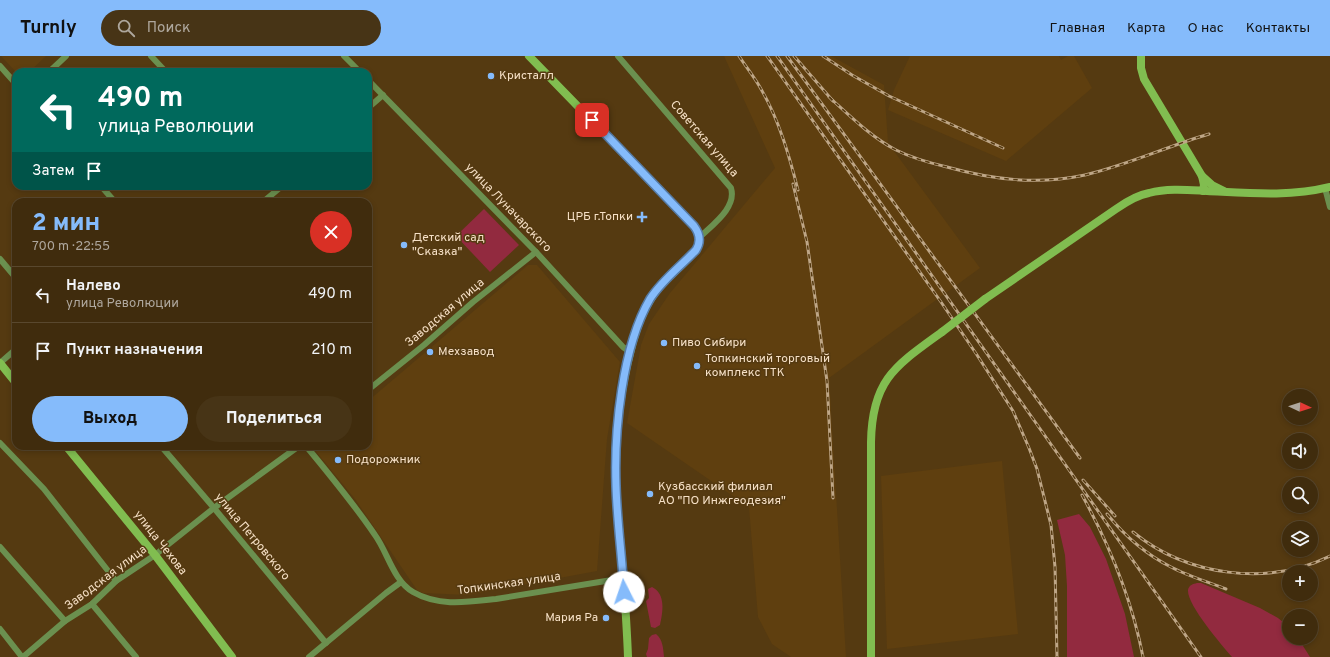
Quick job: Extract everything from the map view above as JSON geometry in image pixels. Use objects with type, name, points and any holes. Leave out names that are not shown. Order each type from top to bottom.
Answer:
[{"type":"street","points":[[53,68],[66,56]]},
{"type":"street","points":[[151,56],[162,68]]},
{"type":"street","points":[[344,56],[356,68]]},
{"type":"street","points":[[529,56],[694,226],[699,238],[698,247],[696,250],[663,283],[651,298],[642,316],[630,352],[624,381],[616,453],[616,486],[624,578],[628,657]]},
{"type":"street","name":"Советская улица","points":[[618,56],[731,188],[732,196],[730,204],[710,228],[699,238]]},
{"type":"street","points":[[1141,56],[1141,68],[1144,79],[1202,176],[1212,185],[1227,192]]},
{"type":"street","points":[[0,66],[12,80]]},
{"type":"street","name":"улица Луначарского","points":[[372,84],[536,252],[623,347],[630,352]]},
{"type":"street","points":[[372,105],[383,95]]},
{"type":"street","points":[[1202,176],[1204,185],[1203,191]]},
{"type":"street","points":[[871,657],[870,442],[872,415],[882,386],[890,374],[898,366],[909,356],[985,299],[1116,208],[1138,196],[1160,191],[1281,194],[1328,188],[1330,207]]},
{"type":"street","points":[[104,190],[112,198]]},
{"type":"street","points":[[267,198],[274,190]]},
{"type":"street","name":"Заводская улица","points":[[372,387],[424,345],[473,302],[536,252]]},
{"type":"street","points":[[0,259],[12,273]]},
{"type":"street","points":[[12,352],[0,363],[12,378]]},
{"type":"street","points":[[0,443],[44,489],[116,581]]},
{"type":"street","name":"улица Чехова","points":[[69,450],[232,657]]},
{"type":"street","name":"улица Петровского","points":[[163,450],[214,508],[326,643]]},
{"type":"street","name":"Заводская улица","points":[[23,657],[65,621],[92,604],[116,581],[154,556],[214,508],[294,450]]},
{"type":"street","name":"Топкинская улица","points":[[309,450],[376,537],[401,582],[412,591],[423,597],[454,603],[496,599],[624,578]]},
{"type":"street","points":[[0,547],[65,621]]},
{"type":"street","points":[[309,657],[401,582]]},
{"type":"street","points":[[92,604],[136,657]]},
{"type":"street","points":[[0,629],[23,657]]},
{"type":"shaded area","points":[[1,56],[46,56],[33,68],[12,68]]},
{"type":"shaded area","points":[[724,56],[831,56],[884,85],[888,143],[980,268],[829,378],[846,657],[791,657],[772,644],[758,617],[749,507],[627,423],[641,345],[649,324],[670,293],[775,168]]},
{"type":"shaded area","points":[[910,56],[1059,56],[1061,60],[1068,56],[1074,56],[1092,88],[1006,161],[888,110],[894,90]]},
{"type":"shaded area","points":[[484,209],[519,245],[490,272],[456,236]]},
{"type":"shaded area","points":[[528,265],[537,265],[620,362],[607,439],[597,571],[468,595],[423,593],[417,590],[355,499],[315,450],[372,450],[372,398]]},
{"type":"shaded area","points":[[1002,461],[1018,634],[887,649],[881,476]]},
{"type":"shaded area","points":[[1079,514],[1090,527],[1106,559],[1125,614],[1134,657],[1067,657],[1067,586],[1065,555],[1057,520]]},
{"type":"shaded area","points":[[1201,583],[1260,608],[1278,618],[1282,621],[1282,645],[1302,645],[1310,657],[1232,657],[1206,625],[1193,605],[1189,597],[1188,590],[1193,584]]},
{"type":"shaded area","points":[[652,587],[660,594],[662,604],[660,625],[655,628],[651,627],[646,601],[649,598],[648,589]]},
{"type":"shaded area","points":[[656,634],[663,647],[664,657],[647,657],[646,654],[649,638]]},
{"type":"railway","points":[[739,56],[759,85],[773,113],[787,151],[798,190]]},
{"type":"railway","points":[[767,56],[941,302],[1013,411],[1037,469],[1051,525],[1055,567],[1057,657]]},
{"type":"railway","points":[[777,56],[1201,657]]},
{"type":"railway","points":[[787,56],[1080,458]]},
{"type":"railway","points":[[794,56],[833,101]]},
{"type":"railway","points":[[823,56],[852,75],[889,96],[1003,148]]},
{"type":"railway","points":[[829,97],[869,133],[902,153],[928,162],[964,171],[1016,180],[1050,180],[1085,175],[1117,166],[1209,134]]},
{"type":"railway","points":[[793,184],[807,242],[827,381],[833,498]]},
{"type":"railway","points":[[1083,480],[1115,516]]},
{"type":"railway","points":[[1082,495],[1102,534],[1119,574],[1133,615],[1143,657]]},
{"type":"railway","points":[[1107,514],[1128,537],[1153,557],[1184,573],[1226,589]]},
{"type":"railway","points":[[1133,532],[1154,547],[1178,559],[1202,567],[1228,572],[1254,574],[1280,572],[1306,566],[1330,556]]},
{"type":"place","name":"Кристалл","points":[[491,76]]},
{"type":"place","name":"ЦРБ г.Топки","points":[[642,217]]},
{"type":"place","name":"Детский сад \"Сказка\"","points":[[404,245]]},
{"type":"place","name":"Пиво Сибири","points":[[664,343]]},
{"type":"place","name":"Мехзавод","points":[[430,352]]},
{"type":"place","name":"Топкинский торговый комплекс ТТК","points":[[697,366]]},
{"type":"place","name":"Подорожник","points":[[338,460]]},
{"type":"place","name":"Кузбасский филиал АО \"ПО Инжгеодезия\"","points":[[650,494]]},
{"type":"place","name":"Мария Ра","points":[[606,618]]},
{"type":"route","points":[[592,120],[694,226],[699,238],[698,247],[696,250],[663,283],[651,298],[642,316],[630,352],[624,381],[616,453],[616,486],[624,592]]}]
